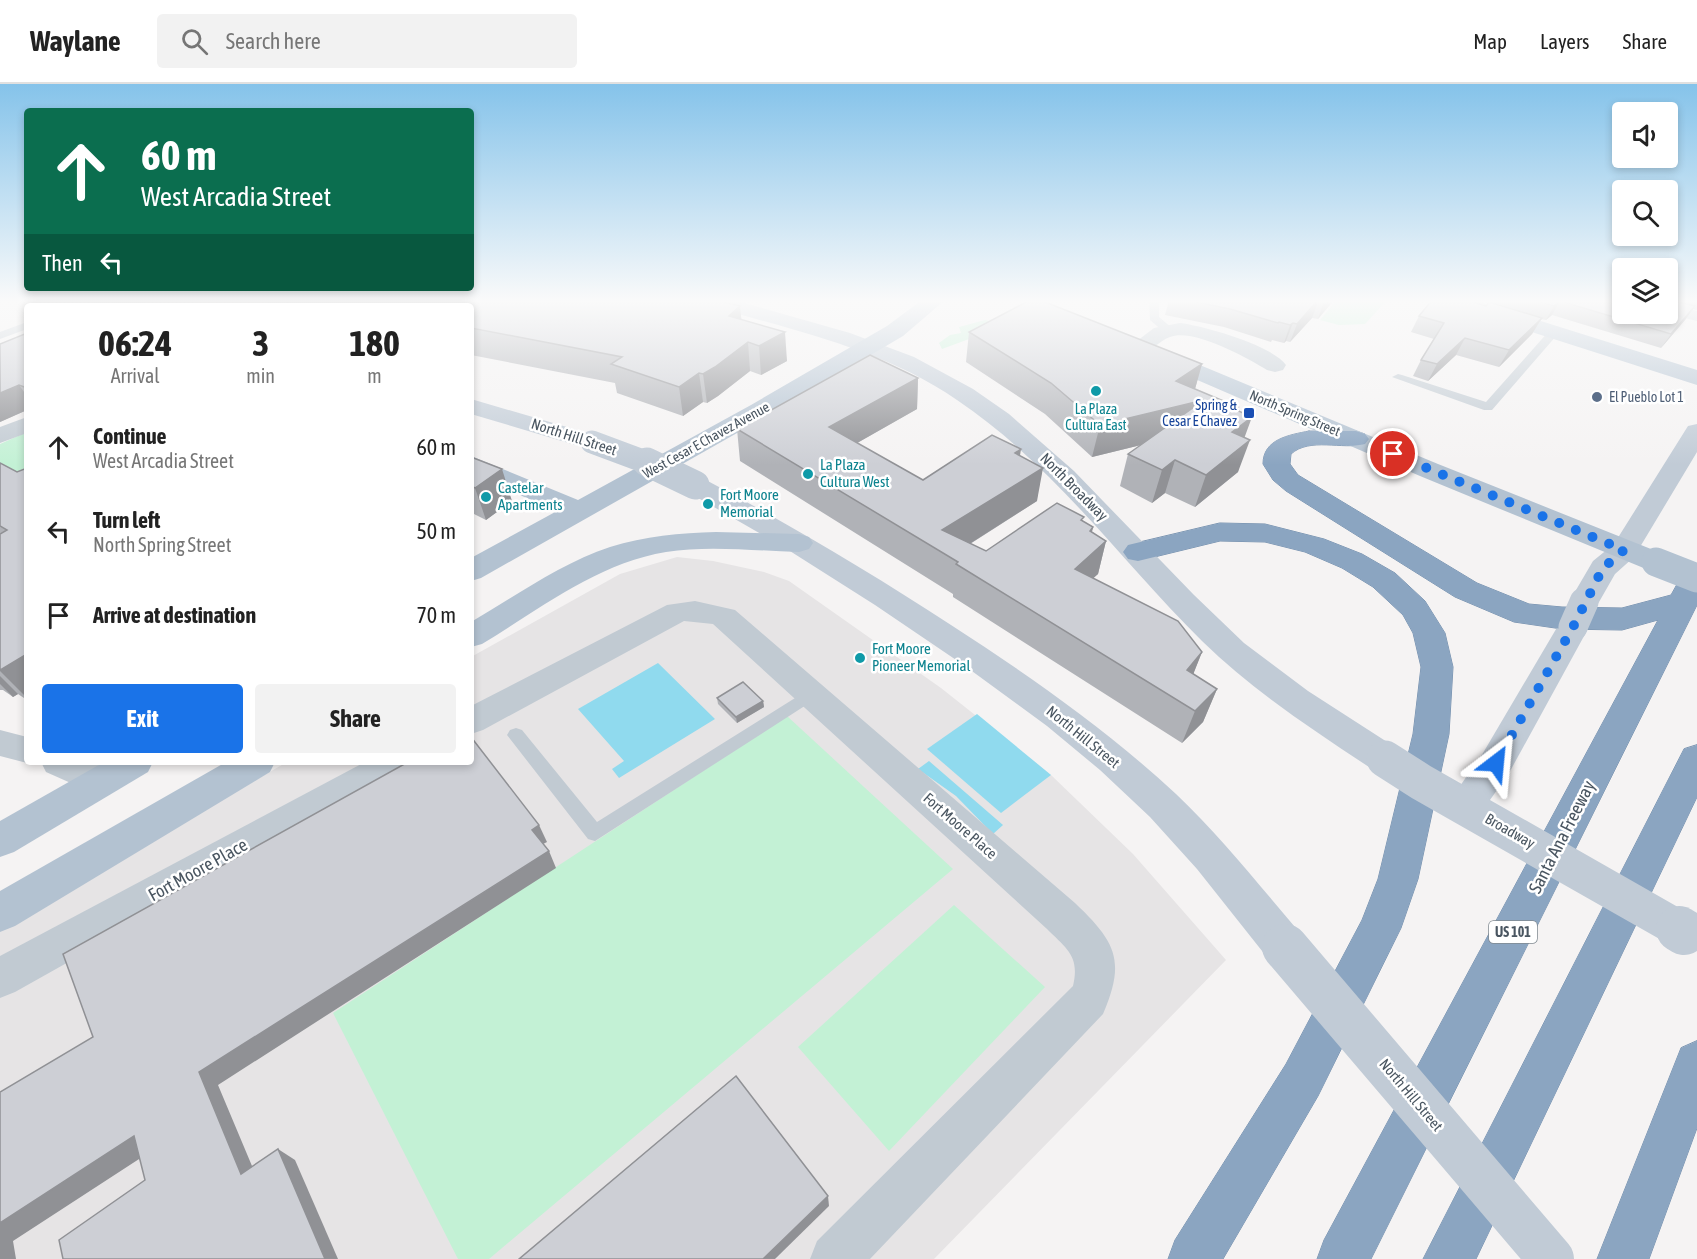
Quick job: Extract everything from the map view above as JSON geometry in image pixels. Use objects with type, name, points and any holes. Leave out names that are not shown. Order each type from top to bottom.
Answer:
[{"type":"highway","points":[[1356,439],[1296,440],[1280,448],[1276,454],[1276,465],[1283,476],[1296,485],[1466,590],[1525,614],[1562,618],[1622,619],[1692,586]]},
{"type":"highway","points":[[1138,552],[1220,532],[1265,533],[1314,545],[1352,561],[1384,580],[1414,608],[1429,633],[1437,667],[1431,734],[1398,879],[1380,928],[1302,1080],[1194,1259]]},
{"type":"highway","name":"Santa Ana Freeway","points":[[1342,1259],[1692,586]]},
{"type":"highway","points":[[1449,1259],[1697,759]]},
{"type":"highway","points":[[1623,1259],[1697,1064]]},
{"type":"main road","name":"West Cesar E Chavez Avenue","points":[[474,569],[760,410],[853,355]]},
{"type":"main road","name":"North Broadway","points":[[887,355],[936,377],[995,415],[1055,466],[1207,626],[1251,667],[1328,723],[1385,759]]},
{"type":"main road","name":"North Spring Street","points":[[1159,355],[1356,439],[1656,562],[1692,586]]},
{"type":"main road","points":[[1623,355],[1697,378]]},
{"type":"main road","name":"North Hill Street","points":[[474,407],[592,442],[649,463],[695,485],[799,543],[900,605],[1016,684],[1072,727],[1164,807],[1551,1259]]},
{"type":"main road","points":[[1465,806],[1492,768],[1603,568],[1624,550],[1697,431]]},
{"type":"main road","points":[[474,465],[578,510]]},
{"type":"main road","points":[[474,634],[587,568],[620,554],[668,543],[716,541],[799,543]]},
{"type":"main road","name":"Broadway","points":[[1385,759],[1691,936]]},
{"type":"main road","points":[[0,840],[130,765]]},
{"type":"main road","points":[[0,913],[252,765]]},
{"type":"street","points":[[1256,355],[1275,365]]},
{"type":"street","points":[[0,436],[24,425]]},
{"type":"street","name":"Fort Moore Place","points":[[474,719],[677,612],[694,609],[709,611],[724,617],[1090,944],[1097,958],[1096,982],[1088,1000],[835,1259]]},
{"type":"street","points":[[0,743],[24,749]]},
{"type":"street","points":[[64,765],[100,782]]},
{"type":"street","name":"Fort Moore Place","points":[[0,978],[390,765]]},
{"type":"lane","points":[[1398,376],[1488,407],[1534,355]]},
{"type":"lane","points":[[516,735],[595,833],[811,694]]},
{"type":"shaded area","points":[[677,557],[713,561],[764,572],[789,581],[941,688],[1051,775],[1133,854],[1226,960],[934,1259],[0,1259],[0,927],[282,765],[474,765],[474,655],[620,574]]},
{"type":"green space","points":[[24,433],[24,479],[0,485],[0,444]]},
{"type":"green space","points":[[787,716],[953,869],[489,1259],[458,1259],[333,1013]]},
{"type":"green space","points":[[954,905],[1045,987],[889,1151],[798,1047]]},
{"type":"water","points":[[658,663],[715,719],[619,778],[612,769],[624,761],[578,709]]},
{"type":"water","points":[[977,714],[1051,775],[1001,813],[927,749]]},
{"type":"water","points":[[929,761],[1003,825],[993,834],[956,796],[918,769]]},
{"type":"building","points":[[0,355],[24,355],[24,387],[19,385],[0,393]]},
{"type":"building","points":[[611,355],[731,355],[715,367],[703,374],[699,373],[679,387],[611,364],[622,357]]},
{"type":"building","points":[[870,355],[918,378],[829,427],[923,480],[992,435],[1021,449],[1015,453],[1043,468],[942,530],[986,551],[1057,503],[1084,517],[1081,520],[1093,527],[1090,531],[1106,541],[1075,569],[1178,621],[1202,652],[1187,670],[1217,689],[1195,711],[956,564],[958,562],[737,429]]},
{"type":"building","points":[[1006,355],[1179,355],[1202,364],[1176,381],[1238,407],[1234,409],[1252,417],[1232,432],[1250,440],[1206,475],[1175,460],[1162,470],[1128,454],[1204,400],[1100,425],[1051,383]]},
{"type":"building","points":[[1424,355],[1447,355],[1437,364],[1421,360]]},
{"type":"building","points":[[474,458],[502,469],[475,488]]},
{"type":"building","points":[[0,463],[17,472],[24,469],[24,656],[0,670],[0,534],[7,530],[0,526]]},
{"type":"building","points":[[743,682],[763,701],[736,717],[717,698]]},
{"type":"building","points":[[474,741],[539,825],[532,830],[549,851],[199,1072],[241,1174],[278,1149],[325,1259],[63,1259],[59,1240],[145,1180],[134,1136],[0,1223],[0,1092],[93,1037],[63,954],[403,765],[474,765]]},
{"type":"building","points":[[736,1076],[828,1196],[763,1259],[519,1259]]},
{"type":"place","name":"La Plaza Cultura East","points":[[1096,391]]},
{"type":"place","name":"El Pueblo Lot 1","points":[[1597,397]]},
{"type":"place","name":"Spring & Cesar E Chavez","points":[[1249,413]]},
{"type":"place","name":"La Plaza Cultura West","points":[[808,474]]},
{"type":"place","name":"Castelar Apartments","points":[[486,497]]},
{"type":"place","name":"Fort Moore Memorial","points":[[708,504]]},
{"type":"place","name":"Fort Moore Pioneer Memorial","points":[[860,658]]},
{"type":"route","points":[[1393,454],[1624,550],[1603,568],[1573,627],[1496,763]]}]
